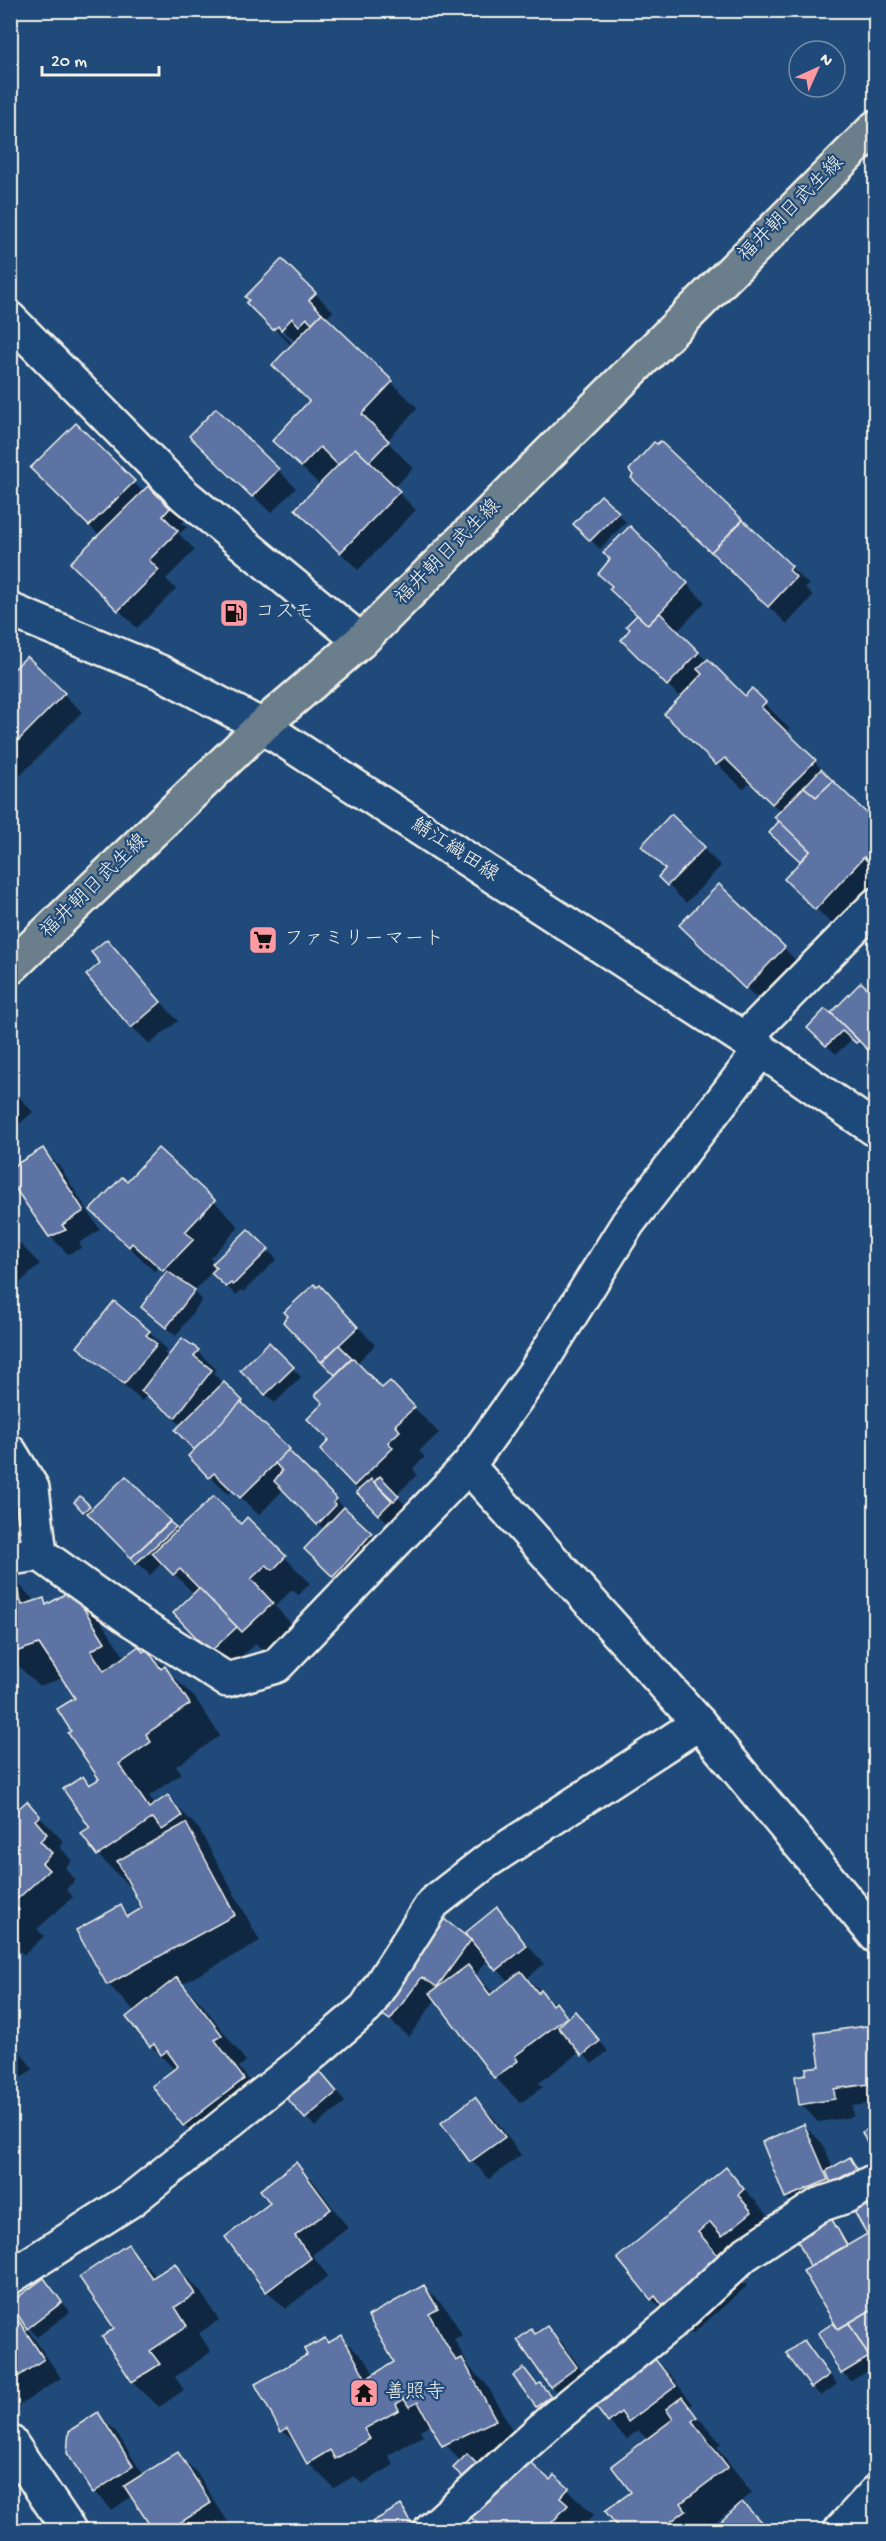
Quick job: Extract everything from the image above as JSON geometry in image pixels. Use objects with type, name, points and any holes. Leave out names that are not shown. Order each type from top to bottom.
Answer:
[{"type":"main road","name":"福井朝日武生線","points":[[10,968],[262,726],[361,641],[876,127]]},
{"type":"street","points":[[10,319],[184,495],[361,641]]},
{"type":"street","name":"鯖江織田線","points":[[10,610],[160,672],[262,726],[761,1050],[876,1130]]},
{"type":"street","points":[[10,1452],[32,1488],[25,1556],[227,1680],[276,1666],[468,1466],[535,1372],[628,1223],[761,1050],[749,1034],[876,905]]},
{"type":"street","points":[[468,1466],[699,1723],[876,1936]]},
{"type":"street","points":[[10,2277],[131,2200],[366,2008],[433,1903],[487,1861],[699,1723]]},
{"type":"street","points":[[431,2530],[554,2418],[670,2324],[744,2255],[819,2205],[846,2196],[876,2180]]},
{"type":"street","points":[[10,2442],[69,2530]]},
{"type":"street","points":[[841,2530],[876,2492]]},
{"type":"building","points":[[282,259],[316,293],[309,300],[322,313],[312,323],[307,318],[299,326],[292,318],[281,330],[278,326],[273,330],[246,303],[249,300],[245,297]]},
{"type":"building","points":[[322,313],[393,381],[362,414],[389,441],[369,462],[355,448],[338,465],[320,447],[301,467],[272,441],[309,401],[272,365]]},
{"type":"building","points":[[216,408],[279,469],[252,497],[189,436]]},
{"type":"building","points":[[76,423],[135,481],[89,526],[30,468]]},
{"type":"building","points":[[660,441],[743,520],[711,552],[631,478],[633,475],[629,470],[654,442],[657,444]]},
{"type":"building","points":[[355,448],[400,491],[340,553],[295,509]]},
{"type":"building","points":[[148,486],[170,508],[163,516],[178,531],[149,560],[159,570],[118,611],[70,563]]},
{"type":"building","points":[[601,495],[619,512],[590,541],[573,524]]},
{"type":"building","points":[[743,520],[792,566],[789,570],[796,577],[768,607],[711,552]]},
{"type":"building","points":[[630,526],[688,583],[648,625],[609,589],[612,586],[598,574],[610,559],[603,553]]},
{"type":"building","points":[[660,613],[699,652],[667,686],[621,640],[630,629],[626,626],[637,615],[648,625]]},
{"type":"building","points":[[27,656],[65,693],[10,749],[10,673]]},
{"type":"building","points":[[708,659],[745,696],[752,688],[766,702],[761,707],[816,760],[772,804],[725,758],[716,765],[664,714],[702,674],[697,669]]},
{"type":"building","points":[[821,769],[833,781],[816,797],[804,787]]},
{"type":"building","points":[[833,781],[876,822],[876,852],[867,861],[864,857],[815,910],[784,879],[810,851],[774,817],[804,787],[816,797]]},
{"type":"building","points":[[671,814],[705,847],[667,886],[658,877],[665,869],[641,846]]},
{"type":"building","points":[[779,821],[810,851],[800,861],[769,833]]},
{"type":"building","points":[[719,884],[785,947],[745,989],[679,925]]},
{"type":"building","points":[[107,939],[161,1002],[131,1028],[86,975],[100,963],[91,952]]},
{"type":"building","points":[[861,982],[876,997],[876,1046],[870,1052],[831,1013]]},
{"type":"building","points":[[825,1009],[859,1041],[856,1043],[842,1031],[826,1046],[807,1028]]},
{"type":"building","points":[[43,1148],[84,1211],[62,1225],[66,1230],[49,1237],[10,1181],[10,1168]]},
{"type":"building","points":[[158,1148],[215,1200],[185,1232],[194,1239],[163,1271],[132,1243],[129,1247],[90,1210],[122,1177],[127,1181]]},
{"type":"building","points":[[248,1229],[269,1249],[233,1285],[231,1283],[226,1287],[211,1273],[216,1268],[212,1264]]},
{"type":"building","points":[[167,1271],[195,1290],[166,1328],[141,1307]]},
{"type":"building","points":[[314,1284],[317,1287],[320,1285],[358,1327],[321,1362],[283,1322],[288,1316],[284,1312]]},
{"type":"building","points":[[114,1301],[150,1331],[146,1335],[157,1344],[124,1384],[77,1347]]},
{"type":"building","points":[[182,1338],[199,1350],[194,1356],[212,1370],[175,1418],[141,1391]]},
{"type":"building","points":[[269,1342],[294,1367],[265,1395],[240,1370]]},
{"type":"building","points":[[339,1345],[352,1358],[335,1375],[322,1362]]},
{"type":"building","points":[[353,1358],[382,1388],[390,1381],[415,1407],[395,1425],[400,1431],[388,1442],[393,1448],[354,1486],[320,1450],[329,1440],[307,1419],[323,1403],[315,1395]]},
{"type":"building","points":[[224,1382],[243,1401],[194,1450],[175,1430]]},
{"type":"building","points":[[241,1402],[290,1449],[240,1498],[214,1473],[209,1478],[188,1456]]},
{"type":"building","points":[[288,1450],[337,1499],[333,1502],[336,1505],[317,1525],[274,1481],[282,1471],[275,1463]]},
{"type":"building","points":[[126,1476],[170,1521],[131,1558],[87,1513]]},
{"type":"building","points":[[380,1476],[399,1496],[394,1501],[374,1482]]},
{"type":"building","points":[[371,1479],[392,1501],[378,1515],[356,1492]]},
{"type":"building","points":[[80,1496],[90,1506],[83,1512],[74,1502]]},
{"type":"building","points":[[214,1496],[241,1524],[247,1517],[286,1556],[273,1570],[266,1565],[251,1579],[273,1603],[242,1632],[180,1569],[173,1575],[152,1553]]},
{"type":"building","points":[[344,1507],[372,1533],[333,1577],[304,1549]]},
{"type":"building","points":[[170,1522],[176,1527],[135,1564],[131,1558]]},
{"type":"building","points":[[13,1578],[22,1605],[44,1598],[46,1605],[72,1590],[105,1642],[91,1651],[104,1671],[139,1646],[143,1652],[147,1649],[161,1669],[165,1666],[190,1704],[146,1734],[151,1742],[119,1764],[149,1808],[168,1795],[182,1816],[162,1830],[153,1818],[97,1856],[81,1834],[90,1828],[63,1789],[83,1776],[89,1785],[99,1779],[68,1733],[71,1731],[57,1709],[75,1698],[39,1644],[10,1654],[10,1579]]},
{"type":"building","points":[[199,1588],[237,1627],[210,1652],[173,1613]]},
{"type":"building","points":[[27,1801],[40,1816],[35,1820],[47,1834],[40,1841],[52,1853],[42,1863],[49,1870],[13,1903],[19,1910],[10,1918],[10,1816]]},
{"type":"building","points":[[186,1823],[235,1915],[107,1985],[76,1930],[121,1905],[127,1917],[142,1908],[117,1861]]},
{"type":"building","points":[[497,1907],[527,1946],[496,1971],[465,1933]]},
{"type":"building","points":[[444,1919],[471,1940],[437,1987],[422,1977],[390,2020],[377,2011]]},
{"type":"building","points":[[468,1965],[490,1995],[521,1971],[538,1993],[541,1990],[552,2005],[556,2002],[567,2017],[515,2056],[518,2061],[494,2078],[430,1993]]},
{"type":"building","points":[[177,1977],[222,2035],[215,2040],[244,2079],[183,2126],[152,2086],[178,2066],[167,2051],[161,2055],[154,2044],[150,2047],[126,2017]]},
{"type":"building","points":[[575,2011],[600,2041],[582,2056],[558,2027]]},
{"type":"building","points":[[872,2018],[876,2018],[876,2083],[834,2089],[835,2099],[799,2105],[795,2076],[806,2074],[806,2068],[820,2066],[815,2033],[873,2025]]},
{"type":"building","points":[[316,2067],[337,2092],[305,2119],[284,2095]]},
{"type":"building","points":[[475,2097],[505,2137],[470,2162],[441,2123]]},
{"type":"building","points":[[804,2124],[828,2180],[785,2198],[762,2142]]},
{"type":"building","points":[[872,2127],[876,2134],[875,2160],[862,2132]]},
{"type":"building","points":[[850,2157],[857,2169],[831,2183],[826,2171]]},
{"type":"building","points":[[296,2162],[331,2209],[295,2236],[311,2258],[266,2292],[225,2237],[270,2203],[260,2190]]},
{"type":"building","points":[[726,2167],[744,2189],[738,2195],[752,2212],[722,2236],[710,2222],[698,2232],[722,2260],[666,2310],[655,2296],[651,2300],[617,2258]]},
{"type":"building","points":[[876,2193],[876,2233],[874,2230],[867,2234],[851,2206]]},
{"type":"building","points":[[831,2218],[847,2245],[810,2266],[797,2239]]},
{"type":"building","points":[[874,2230],[876,2307],[838,2329],[803,2271]]},
{"type":"building","points":[[128,2244],[152,2278],[175,2263],[195,2294],[175,2307],[187,2326],[150,2351],[160,2364],[132,2382],[102,2337],[114,2328],[79,2277]]},
{"type":"building","points":[[44,2278],[62,2302],[27,2329],[10,2303]]},
{"type":"building","points":[[424,2285],[438,2309],[429,2314],[456,2361],[462,2358],[496,2420],[442,2446],[418,2402],[409,2407],[404,2399],[396,2404],[399,2410],[364,2429],[370,2439],[335,2459],[330,2450],[307,2464],[287,2428],[281,2432],[255,2384],[307,2355],[304,2349],[325,2338],[328,2343],[342,2335],[366,2379],[394,2362],[368,2316]]},
{"type":"building","points":[[876,2307],[876,2352],[869,2357],[849,2323]]},
{"type":"building","points":[[14,2314],[44,2359],[10,2382],[10,2317]]},
{"type":"building","points":[[833,2323],[838,2329],[849,2323],[869,2357],[841,2374],[818,2333]]},
{"type":"building","points":[[547,2326],[577,2367],[550,2387],[517,2340],[531,2329],[535,2334]]},
{"type":"building","points":[[804,2340],[829,2375],[811,2388],[786,2353]]},
{"type":"building","points":[[651,2354],[676,2386],[628,2422],[621,2412],[608,2423],[593,2403]]},
{"type":"building","points":[[524,2368],[537,2385],[540,2383],[551,2396],[536,2407],[513,2376]]},
{"type":"building","points":[[682,2397],[697,2417],[692,2421],[728,2467],[681,2503],[686,2510],[660,2530],[620,2530],[605,2511],[631,2492],[611,2466],[673,2419],[666,2409]]},
{"type":"building","points":[[98,2412],[133,2466],[93,2493],[67,2453],[69,2431]]},
{"type":"building","points":[[178,2452],[211,2503],[169,2530],[153,2530],[124,2486]]},
{"type":"building","points":[[467,2454],[477,2464],[464,2478],[453,2468]]},
{"type":"building","points":[[524,2457],[550,2480],[554,2475],[569,2488],[560,2498],[568,2505],[546,2529],[548,2530],[485,2530],[470,2517]]},
{"type":"building","points":[[742,2502],[769,2530],[713,2529]]},
{"type":"building","points":[[401,2505],[414,2527],[407,2530],[378,2530],[372,2522]]},
{"type":"place","name":"コスモ","points":[[234,613]]},
{"type":"place","name":"ファミリーマート","points":[[263,940]]},
{"type":"place","name":"善照寺","points":[[364,2393]]}]
